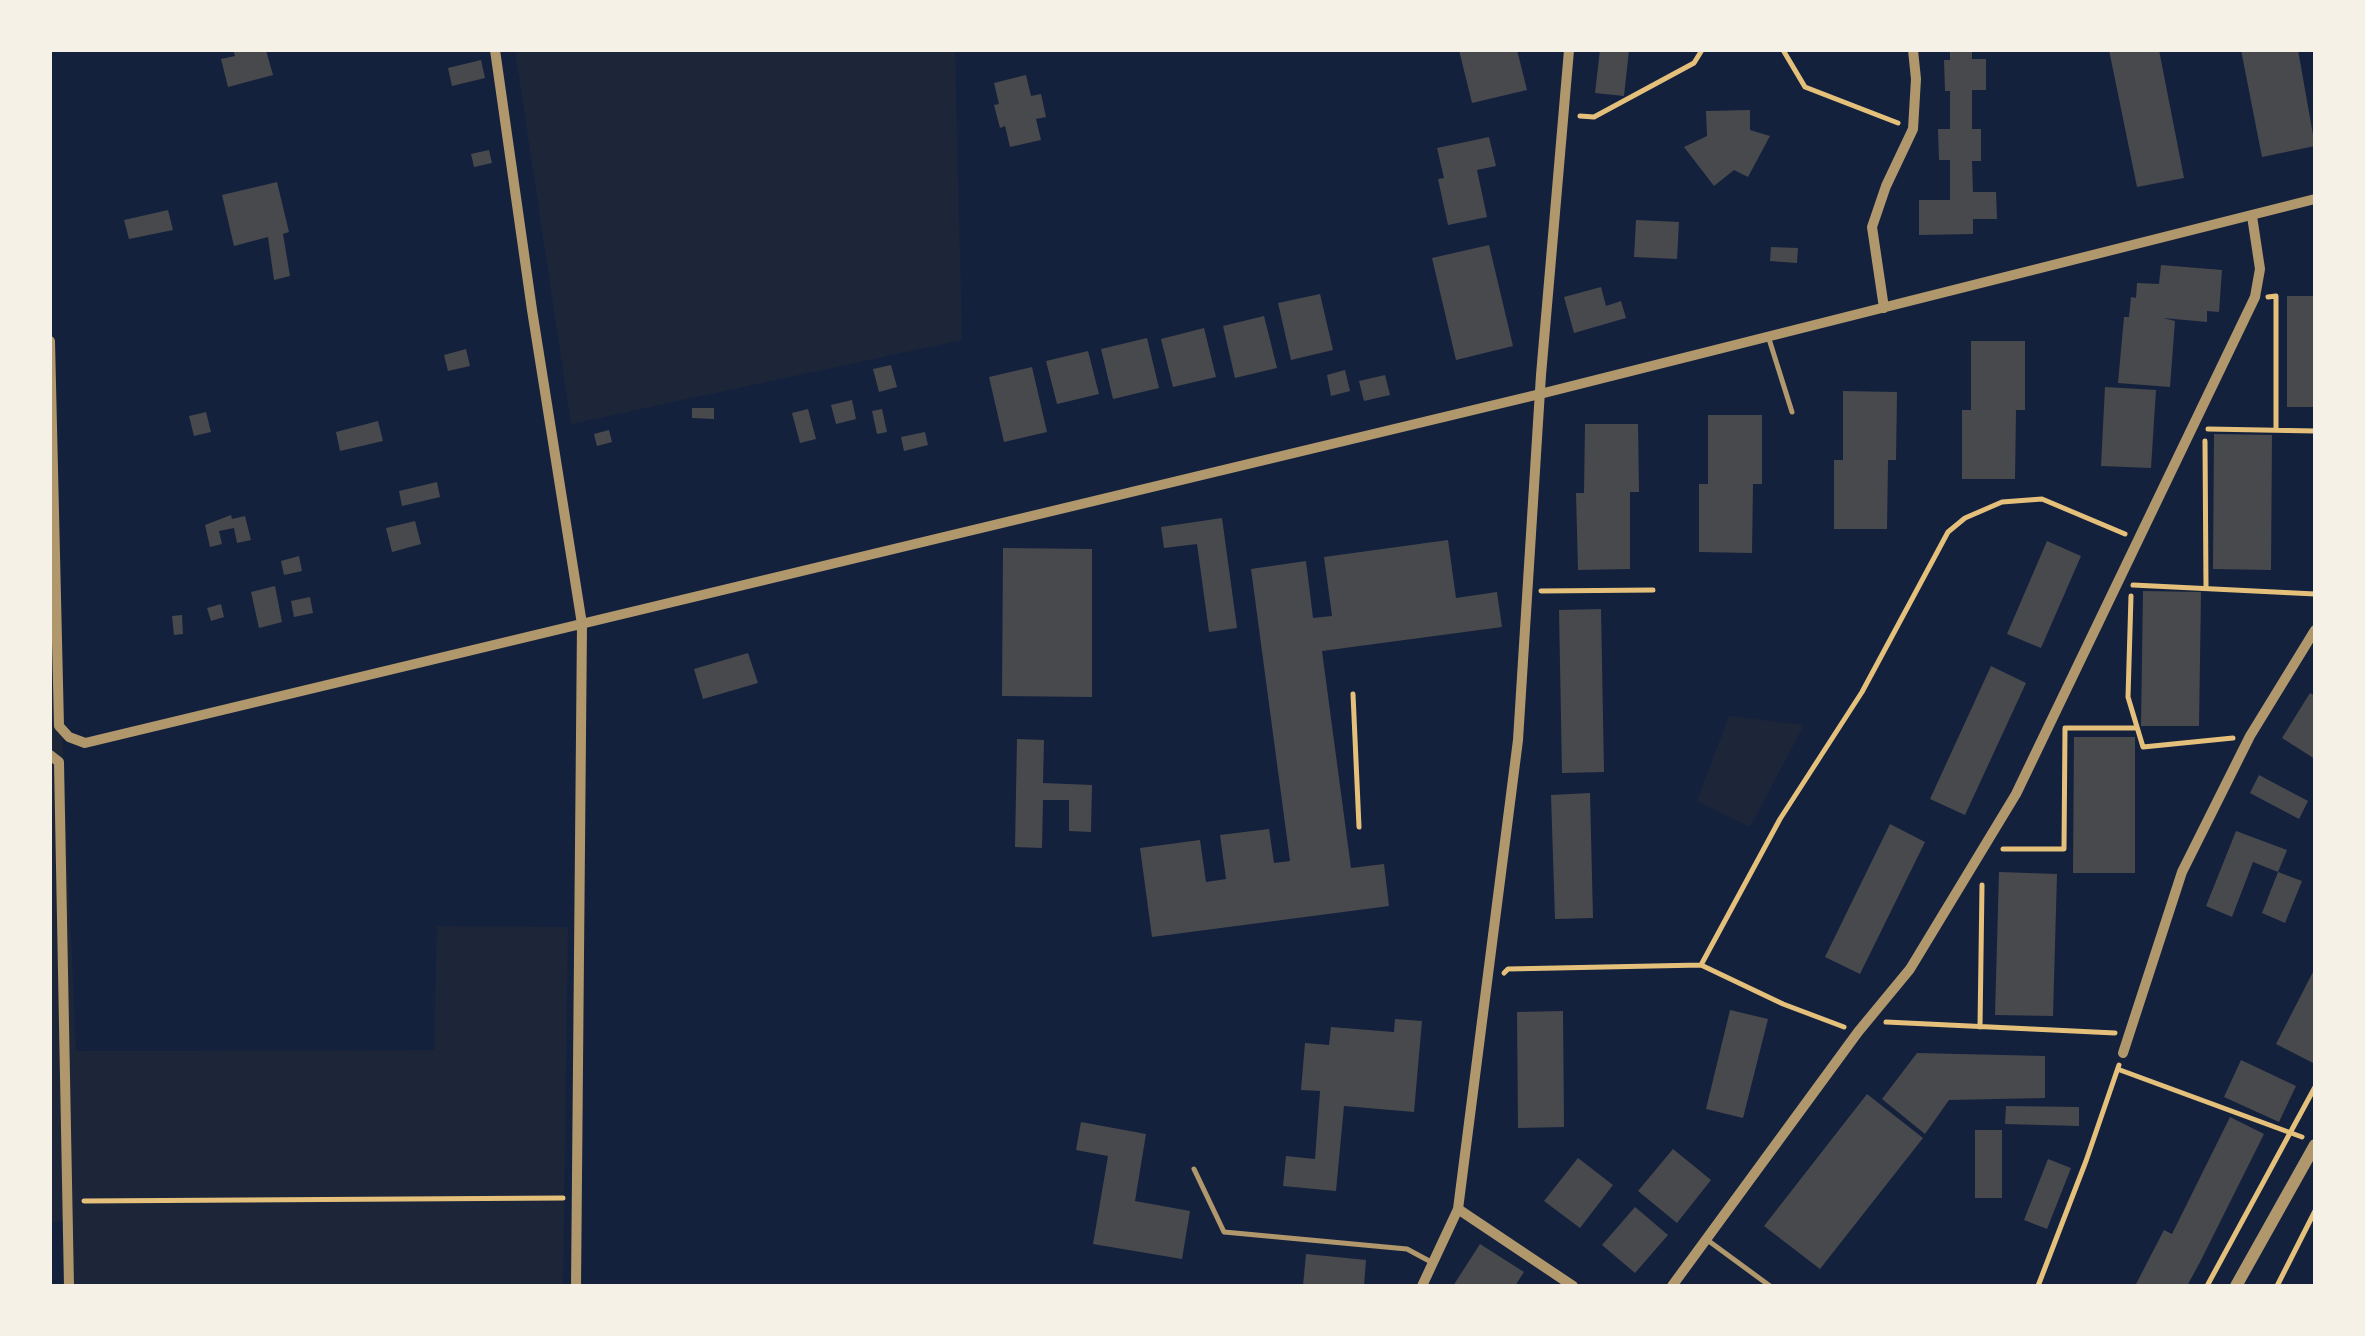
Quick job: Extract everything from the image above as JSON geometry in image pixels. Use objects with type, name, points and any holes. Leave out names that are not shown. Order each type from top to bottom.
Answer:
[{"type":"street","points":[[495,50],[582,624],[576,1286]]},
{"type":"street","points":[[1422,1286],[1458,1209],[1518,740],[1540,394],[1569,50]]},
{"type":"street","points":[[1884,308],[1872,227],[1913,129],[1916,79],[1912,50]]},
{"type":"street","points":[[50,342],[59,726],[70,737],[86,742],[1540,394],[2315,199]]},
{"type":"street","points":[[1672,1286],[1858,1032],[1910,969],[2016,794],[2255,297],[2260,269],[2252,216]]},
{"type":"street","points":[[2123,1052],[2182,872],[2250,736],[2315,630]]},
{"type":"street","points":[[54,758],[69,1286]]},
{"type":"street","points":[[2236,1286],[2315,1143]]},
{"type":"street","points":[[1458,1209],[1573,1286]]},
{"type":"lane","points":[[1768,336],[1792,412]]},
{"type":"lane","points":[[1194,1169],[1224,1232],[1407,1249],[1433,1263]]},
{"type":"lane","points":[[1706,1239],[1770,1286]]},
{"type":"path","points":[[1563,115],[1594,116],[1694,63],[1702,50]]},
{"type":"path","points":[[1783,50],[1805,87],[1913,129]]},
{"type":"path","points":[[2255,297],[2276,296],[2276,430]]},
{"type":"path","points":[[2206,588],[2205,429],[2315,431]]},
{"type":"path","points":[[1701,965],[1780,819],[1862,692],[1948,532],[1965,518],[2002,502],[2042,498],[2140,540]]},
{"type":"path","points":[[2250,736],[2143,747],[2128,698],[2132,592],[2120,584],[2315,594]]},
{"type":"path","points":[[1529,591],[1653,590]]},
{"type":"path","points":[[1353,694],[1359,827]]},
{"type":"path","points":[[1980,1026],[1983,848],[2064,849],[2065,728],[2137,728]]},
{"type":"path","points":[[1489,983],[1508,970],[1701,965],[1783,1004],[1858,1032]]},
{"type":"path","points":[[1868,1021],[2129,1034]]},
{"type":"path","points":[[2038,1286],[2123,1052]]},
{"type":"path","points":[[2118,1069],[2315,1143]]},
{"type":"path","points":[[2207,1286],[2315,1087]]},
{"type":"path","points":[[66,1200],[576,1197]]},
{"type":"path","points":[[2276,1286],[2315,1211]]},
{"type":"shaded area","points":[[515,50],[955,50],[962,340],[571,424]]},
{"type":"shaded area","points":[[50,448],[76,1051],[434,1050],[437,926],[568,927],[563,1286],[69,1286],[64,1220],[50,1223]]},
{"type":"shaded area","points":[[1729,716],[1804,725],[1750,827],[1697,801]]},
{"type":"building","points":[[233,50],[266,50],[273,75],[228,87],[221,59],[235,56]]},
{"type":"building","points":[[1459,50],[1517,50],[1527,90],[1472,103]]},
{"type":"building","points":[[1600,50],[1629,50],[1624,96],[1595,93]]},
{"type":"building","points":[[1950,50],[1972,50],[1972,59],[1986,59],[1986,90],[1972,90],[1972,129],[1981,129],[1981,161],[1972,161],[1973,192],[1996,192],[1997,219],[1973,219],[1973,234],[1919,235],[1919,200],[1950,200],[1950,160],[1939,160],[1938,129],[1950,129],[1950,91],[1945,91],[1944,60],[1950,60]]},
{"type":"building","points":[[2109,50],[2159,50],[2184,178],[2137,187]]},
{"type":"building","points":[[2241,50],[2298,50],[2315,146],[2262,157]]},
{"type":"building","points":[[481,60],[485,78],[452,86],[448,68]]},
{"type":"building","points":[[1026,75],[1031,96],[1041,94],[1046,117],[1036,119],[1041,140],[1010,147],[994,105],[999,104],[994,83]]},
{"type":"building","points":[[1750,110],[1750,130],[1770,136],[1748,177],[1734,170],[1714,186],[1684,147],[1707,136],[1706,111]]},
{"type":"building","points":[[1489,137],[1496,166],[1477,170],[1487,217],[1448,225],[1438,179],[1444,178],[1437,148]]},
{"type":"building","points":[[489,150],[492,163],[474,167],[471,154]]},
{"type":"building","points":[[277,182],[289,232],[283,234],[290,276],[274,280],[268,237],[234,246],[222,195]]},
{"type":"building","points":[[168,210],[173,230],[129,239],[124,220]]},
{"type":"building","points":[[1636,220],[1679,222],[1677,259],[1634,257]]},
{"type":"building","points":[[1489,245],[1513,346],[1456,360],[1432,258]]},
{"type":"building","points":[[1771,247],[1798,248],[1797,263],[1770,261]]},
{"type":"building","points":[[2161,265],[2222,270],[2219,312],[2207,311],[2207,322],[2163,318],[2175,321],[2170,387],[2118,383],[2124,317],[2129,317],[2131,297],[2136,298],[2137,283],[2159,284]]},
{"type":"building","points":[[1601,287],[1606,306],[1621,301],[1626,318],[1574,333],[1564,297]]},
{"type":"building","points":[[1320,294],[1333,350],[1291,360],[1278,303]]},
{"type":"building","points":[[2287,296],[2315,296],[2315,407],[2287,407]]},
{"type":"building","points":[[1264,316],[1277,368],[1235,378],[1223,326]]},
{"type":"building","points":[[1204,328],[1216,377],[1173,387],[1161,339]]},
{"type":"building","points":[[1147,338],[1159,388],[1113,399],[1101,349]]},
{"type":"building","points":[[1971,341],[2025,341],[2025,410],[2016,410],[2015,479],[1962,479],[1962,410],[1971,410]]},
{"type":"building","points":[[466,349],[470,366],[448,371],[444,355]]},
{"type":"building","points":[[1088,351],[1099,394],[1057,404],[1046,361]]},
{"type":"building","points":[[891,365],[897,387],[879,392],[873,369]]},
{"type":"building","points":[[1032,367],[1047,432],[1004,442],[989,377]]},
{"type":"building","points":[[1345,370],[1350,391],[1331,396],[1327,375]]},
{"type":"building","points":[[1385,375],[1390,395],[1364,401],[1359,381]]},
{"type":"building","points":[[2105,387],[2156,390],[2151,468],[2101,466]]},
{"type":"building","points":[[1843,391],[1897,392],[1896,460],[1888,460],[1887,529],[1834,529],[1834,460],[1843,460]]},
{"type":"building","points":[[852,400],[856,419],[836,424],[831,405]]},
{"type":"building","points":[[692,408],[714,408],[714,419],[692,418]]},
{"type":"building","points":[[808,409],[816,439],[800,443],[792,413]]},
{"type":"building","points":[[882,409],[887,432],[877,434],[872,411]]},
{"type":"building","points":[[206,412],[211,432],[194,436],[189,416]]},
{"type":"building","points":[[1708,415],[1762,415],[1762,484],[1753,484],[1752,553],[1699,552],[1699,484],[1708,484]]},
{"type":"building","points":[[378,421],[383,441],[340,451],[336,432]]},
{"type":"building","points":[[1585,424],[1638,424],[1639,492],[1630,492],[1630,569],[1578,570],[1576,493],[1584,493]]},
{"type":"building","points":[[609,430],[612,442],[597,446],[594,434]]},
{"type":"building","points":[[925,432],[928,445],[904,451],[901,437]]},
{"type":"building","points":[[2214,434],[2272,435],[2271,570],[2213,569]]},
{"type":"building","points":[[437,482],[440,497],[402,506],[399,491]]},
{"type":"building","points":[[231,515],[232,519],[245,516],[251,540],[237,543],[234,528],[219,531],[222,544],[210,547],[205,525]]},
{"type":"building","points":[[1222,518],[1237,628],[1209,632],[1197,544],[1164,548],[1161,527]]},
{"type":"building","points":[[415,521],[421,544],[392,552],[386,528]]},
{"type":"building","points":[[1448,540],[1456,598],[1497,592],[1502,627],[1322,651],[1351,868],[1384,864],[1389,906],[1152,937],[1140,848],[1200,840],[1206,882],[1226,879],[1220,835],[1269,829],[1274,863],[1290,861],[1251,569],[1306,561],[1313,618],[1332,616],[1324,557]]},
{"type":"building","points":[[2047,541],[2081,556],[2041,648],[2007,634]]},
{"type":"building","points":[[1003,548],[1092,549],[1092,697],[1002,696]]},
{"type":"building","points":[[299,556],[302,571],[284,575],[281,561]]},
{"type":"building","points":[[275,586],[282,622],[259,628],[251,592]]},
{"type":"building","points":[[2143,591],[2201,592],[2199,726],[2141,726]]},
{"type":"building","points":[[310,597],[313,613],[294,617],[291,601]]},
{"type":"building","points":[[221,604],[224,617],[211,621],[207,608]]},
{"type":"building","points":[[1601,609],[1604,772],[1562,773],[1559,610]]},
{"type":"building","points":[[182,615],[183,634],[174,635],[172,616]]},
{"type":"building","points":[[748,653],[758,683],[703,699],[694,669]]},
{"type":"building","points":[[1991,666],[2026,683],[1965,815],[1930,799]]},
{"type":"building","points":[[2310,693],[2315,696],[2315,759],[2282,738]]},
{"type":"building","points":[[2074,737],[2135,737],[2135,873],[2073,873]]},
{"type":"building","points":[[1017,739],[1044,740],[1043,783],[1092,785],[1091,832],[1069,831],[1069,800],[1043,800],[1042,848],[1015,847]]},
{"type":"building","points":[[2259,775],[2308,801],[2299,819],[2250,793]]},
{"type":"building","points":[[1590,793],[1593,918],[1555,919],[1551,795]]},
{"type":"building","points":[[1890,824],[1925,842],[1860,974],[1825,957]]},
{"type":"building","points":[[2236,831],[2287,850],[2278,872],[2253,862],[2232,917],[2206,906]]},
{"type":"building","points":[[1999,872],[2057,874],[2053,1016],[1995,1015]]},
{"type":"building","points":[[2278,872],[2302,881],[2285,923],[2262,913]]},
{"type":"building","points":[[2315,968],[2315,1064],[2276,1044]]},
{"type":"building","points":[[1730,1010],[1768,1019],[1743,1118],[1706,1109]]},
{"type":"building","points":[[1563,1011],[1564,1127],[1518,1128],[1517,1012]]},
{"type":"building","points":[[1395,1019],[1422,1021],[1414,1112],[1344,1106],[1336,1191],[1283,1186],[1286,1156],[1315,1159],[1320,1091],[1301,1090],[1305,1043],[1329,1045],[1331,1027],[1394,1032]]},
{"type":"building","points":[[1917,1053],[2045,1056],[2045,1098],[1949,1100],[1925,1134],[1882,1099]]},
{"type":"building","points":[[2241,1060],[2296,1086],[2279,1122],[2224,1097]]},
{"type":"building","points":[[1867,1094],[1923,1138],[1820,1269],[1764,1226]]},
{"type":"building","points":[[2006,1106],[2079,1107],[2079,1126],[2005,1124]]},
{"type":"building","points":[[2230,1117],[2264,1134],[2187,1286],[2135,1286],[2164,1230],[2172,1234]]},
{"type":"building","points":[[1081,1122],[1146,1134],[1135,1201],[1190,1211],[1182,1259],[1093,1244],[1108,1156],[1076,1150]]},
{"type":"building","points":[[1975,1130],[2002,1130],[2002,1198],[1975,1198]]},
{"type":"building","points":[[1673,1149],[1711,1180],[1677,1223],[1638,1191]]},
{"type":"building","points":[[1578,1158],[1613,1185],[1580,1228],[1544,1201]]},
{"type":"building","points":[[2048,1159],[2071,1168],[2047,1229],[2024,1220]]},
{"type":"building","points":[[1635,1207],[1668,1235],[1635,1273],[1602,1245]]},
{"type":"building","points":[[1480,1244],[1524,1272],[1515,1286],[1453,1286]]},
{"type":"building","points":[[1306,1254],[1366,1260],[1364,1286],[1303,1286]]}]
